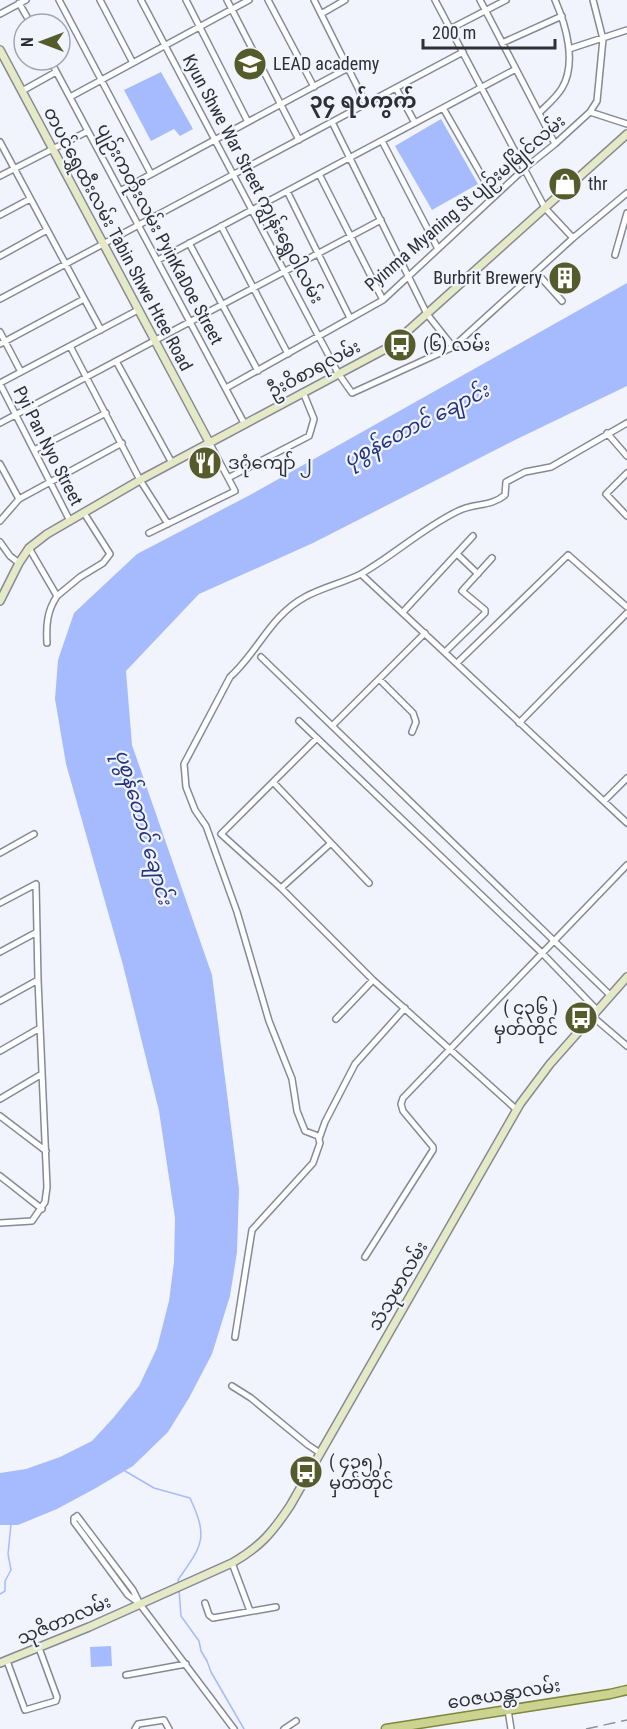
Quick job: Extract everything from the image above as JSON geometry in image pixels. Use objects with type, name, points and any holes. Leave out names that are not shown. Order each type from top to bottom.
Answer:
[{"type":"main road","name":"တပင်ရွှေထီးလမ်း Tabin Shwe Htee Road","points":[[0,50],[209,442]]},
{"type":"main road","name":"ဦးဝိစာရလမ်း","points":[[0,601],[19,562],[29,548],[47,534],[209,442],[391,346],[627,134]]},
{"type":"main road","name":"သံသုမာလမ်း","points":[[172,1590],[232,1563],[248,1554],[269,1537],[290,1506],[517,1110],[550,1064],[627,977]]},
{"type":"main road","name":"သုဇိတာလမ်း","points":[[4,1662],[172,1590]]},
{"type":"main road","name":"ဝေဇယန္တာလမ်း","points":[[419,1729],[627,1690]]},
{"type":"main road","name":"ဝေဇယန္တာလမ်း","points":[[386,1729],[627,1696]]},
{"type":"street","points":[[0,14],[26,0]]},
{"type":"street","points":[[59,0],[151,174]]},
{"type":"street","points":[[100,0],[133,63]]},
{"type":"street","name":"Kyun Shwe War Street ကျွန်းရွှေဝါလမ်း","points":[[141,0],[350,392],[356,393],[453,347]]},
{"type":"street","points":[[186,0],[249,122]]},
{"type":"street","points":[[227,0],[299,140]]},
{"type":"street","points":[[70,97],[249,0]]},
{"type":"street","points":[[268,0],[314,87]]},
{"type":"street","points":[[314,0],[366,104]]},
{"type":"street","points":[[321,14],[345,0]]},
{"type":"street","points":[[435,0],[545,208],[573,238]]},
{"type":"street","points":[[480,0],[555,144]]},
{"type":"street","points":[[450,29],[506,0]]},
{"type":"street","points":[[539,113],[561,90],[565,82],[569,49],[562,16],[555,0]]},
{"type":"street","name":"Pyinma Myaning St ပျဉ်းမမြိုင်လမ်း","points":[[226,388],[382,300],[525,168],[590,112],[597,101],[603,39],[593,0]]},
{"type":"street","points":[[20,3],[25,12]]},
{"type":"street","points":[[502,42],[562,16]]},
{"type":"street","points":[[569,49],[627,30]]},
{"type":"street","points":[[0,299],[463,52]]},
{"type":"street","points":[[120,191],[348,68]]},
{"type":"street","points":[[158,260],[516,69]]},
{"type":"street","points":[[22,91],[56,72]]},
{"type":"street","name":"ပျဉ်းကတိုးလမ်း PyinKaDoe Street","points":[[56,72],[244,423]]},
{"type":"street","points":[[396,88],[415,123]]},
{"type":"street","points":[[443,108],[494,197]]},
{"type":"street","points":[[590,112],[627,124]]},
{"type":"street","points":[[332,122],[427,314],[453,347],[573,238],[627,193]]},
{"type":"street","points":[[0,176],[88,131]]},
{"type":"street","points":[[382,141],[438,249]]},
{"type":"street","points":[[0,142],[101,330]]},
{"type":"street","points":[[319,174],[382,300]]},
{"type":"street","points":[[286,191],[350,318]]},
{"type":"street","points":[[0,215],[30,199]]},
{"type":"street","points":[[615,255],[624,233],[627,213]]},
{"type":"street","points":[[0,423],[381,220]]},
{"type":"street","points":[[221,226],[288,354]]},
{"type":"street","points":[[0,256],[47,230]]},
{"type":"street","points":[[189,243],[258,371]]},
{"type":"street","points":[[536,272],[562,301]]},
{"type":"street","points":[[3,343],[84,299]]},
{"type":"street","points":[[0,384],[138,310]]},
{"type":"street","points":[[0,332],[3,343],[21,372]]},
{"type":"street","points":[[70,346],[140,480],[168,524]]},
{"type":"street","points":[[116,361],[172,463]]},
{"type":"street","name":"Pyi Pan Nyo Street","points":[[0,384],[70,521]]},
{"type":"street","points":[[228,478],[309,436],[314,419],[303,392]]},
{"type":"street","points":[[34,450],[106,413]]},
{"type":"street","points":[[319,1139],[318,1136],[305,1131],[297,1111],[292,1079],[269,1020],[237,912],[206,826],[195,810],[186,787],[184,764],[230,677],[240,669],[272,623],[304,597],[361,574],[420,533],[460,510],[497,502],[505,495],[506,482],[525,472],[551,467],[627,423]]},
{"type":"street","points":[[607,433],[627,456]]},
{"type":"street","points":[[149,533],[235,491],[209,442]]},
{"type":"street","points":[[0,521],[19,499],[122,443]]},
{"type":"street","points":[[0,464],[19,499]]},
{"type":"street","points":[[627,473],[606,494],[627,516]]},
{"type":"street","points":[[47,643],[48,615],[57,596],[103,563],[110,554],[84,513]]},
{"type":"street","points":[[403,612],[473,536]]},
{"type":"street","points":[[0,542],[10,556],[19,562]]},
{"type":"street","points":[[29,548],[57,596]]},
{"type":"street","points":[[457,554],[478,574]]},
{"type":"street","points":[[457,663],[568,555],[627,607]]},
{"type":"street","points":[[445,652],[485,613],[485,610],[462,591],[492,558]]},
{"type":"street","points":[[361,574],[627,824]]},
{"type":"street","points":[[519,723],[627,613]]},
{"type":"street","points":[[333,725],[426,633]]},
{"type":"street","points":[[261,657],[610,995]]},
{"type":"street","points":[[379,679],[413,713],[416,722],[412,732]]},
{"type":"street","points":[[299,721],[542,954],[627,1047]]},
{"type":"street","points":[[317,738],[220,834],[281,888],[373,980],[517,1110]]},
{"type":"street","points":[[604,801],[627,778]]},
{"type":"street","points":[[273,782],[369,883]]},
{"type":"street","points":[[0,853],[34,834]]},
{"type":"street","points":[[281,888],[331,843]]},
{"type":"street","points":[[365,1257],[433,1150],[433,1147],[403,1111],[401,1101],[449,1048],[627,866]]},
{"type":"street","points":[[0,903],[36,884],[47,1187],[42,1209],[32,1221],[0,1223]]},
{"type":"street","points":[[0,952],[37,932]]},
{"type":"street","points":[[0,1001],[38,980]]},
{"type":"street","points":[[336,1018],[373,980]]},
{"type":"street","points":[[235,1337],[252,1230],[313,1163],[325,1122],[355,1064],[405,1008]]},
{"type":"street","points":[[0,1051],[40,1028]]},
{"type":"street","points":[[0,1099],[42,1074]]},
{"type":"street","points":[[0,1116],[46,1151]]},
{"type":"street","points":[[0,1176],[42,1209]]},
{"type":"street","points":[[232,1386],[251,1398],[320,1453]]},
{"type":"street","points":[[116,1574],[77,1516],[74,1518],[116,1574],[133,1590],[139,1603],[234,1729]]},
{"type":"street","points":[[232,1563],[250,1611]]},
{"type":"street","points":[[205,1603],[209,1615],[213,1618],[276,1607]]},
{"type":"street","points":[[4,1662],[25,1710],[57,1699],[39,1648]]},
{"type":"street","points":[[126,1675],[186,1664]]},
{"type":"street","points":[[508,1713],[510,1729]]},
{"type":"street","points":[[136,1727],[165,1720],[168,1726]]},
{"type":"street","points":[[284,1729],[296,1721]]},
{"type":"water","points":[[161,72],[193,129],[180,136],[174,129],[151,141],[124,90]]},
{"type":"water","points":[[441,119],[478,184],[432,210],[395,146]]},
{"type":"water","name":"ပုစွန်တောင် ချောင်း","points":[[627,283],[627,386],[313,543],[199,594],[126,671],[132,745],[212,975],[239,1189],[237,1252],[230,1296],[212,1354],[168,1432],[133,1466],[96,1488],[57,1509],[18,1525],[0,1525],[0,1473],[26,1469],[60,1457],[92,1441],[139,1386],[157,1348],[169,1301],[174,1262],[175,1218],[159,1111],[123,965],[66,764],[55,699],[58,660],[74,613],[137,554],[250,495]]},
{"type":"water","points":[[111,1646],[112,1666],[91,1667],[90,1647]]},
{"type":"waterway","points":[[125,1471],[154,1488],[190,1498],[200,1523],[200,1541],[193,1558],[178,1580],[179,1584]]},
{"type":"waterway","points":[[0,1594],[5,1591],[5,1581],[11,1570],[8,1554],[11,1524]]},
{"type":"waterway","points":[[179,1589],[181,1616],[199,1641],[211,1672],[244,1729]]},
{"type":"railway","points":[[586,1729],[627,1720]]},
{"type":"place","name":"LEAD academy","points":[[250,64]]},
{"type":"place","name":"thr","points":[[565,184]]},
{"type":"place","name":"Burbrit Brewery","points":[[565,278]]},
{"type":"place","name":"(၆) လမ်း","points":[[400,345]]},
{"type":"place","name":"ဒဂုံကျော် ၂","points":[[205,463]]},
{"type":"place","name":"( ၄၃၆ ) မှတ်တိုင်","points":[[581,1018]]},
{"type":"place","name":"( ၄၃၅ ) မှတ်တိုင်","points":[[306,1472]]},
{"type":"district","name":"၃၄ ရပ်ကွက်","points":[[363,101]]}]
